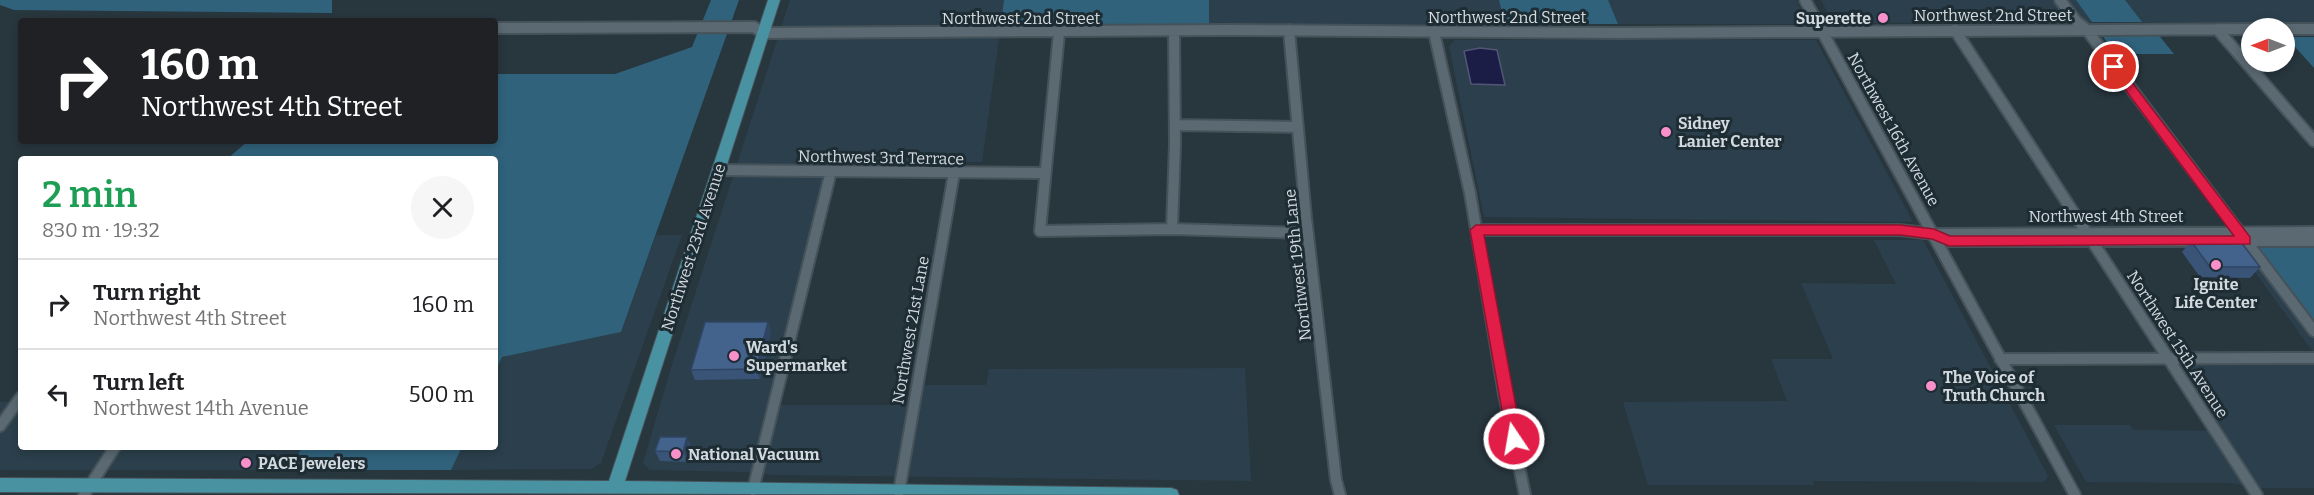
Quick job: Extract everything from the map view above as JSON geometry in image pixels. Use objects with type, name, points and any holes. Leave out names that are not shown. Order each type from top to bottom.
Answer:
[{"type":"main road","name":"Northwest 23rd Avenue","points":[[614,492],[774,0]]},
{"type":"main road","points":[[0,485],[87,490],[614,492],[753,490],[791,493],[1171,495]]},
{"type":"street","name":"Northwest 16th Avenue","points":[[1805,0],[2074,495]]},
{"type":"street","points":[[2060,0],[2076,21],[2087,30],[2314,331]]},
{"type":"street","points":[[2068,0],[2085,22],[2087,30]]},
{"type":"street","name":"Northwest 2nd Street","points":[[498,27],[754,27],[763,33],[2241,29]]},
{"type":"street","points":[[2217,29],[2314,141]]},
{"type":"street","points":[[2295,29],[2314,29]]},
{"type":"street","name":"Northwest 19th Lane","points":[[1289,30],[1308,233],[1336,480],[1340,495]]},
{"type":"street","name":"Northwest 15th Avenue","points":[[1955,30],[2257,495]]},
{"type":"street","points":[[1172,230],[1174,31]]},
{"type":"street","points":[[1434,32],[1476,230],[1504,394],[1525,495]]},
{"type":"street","points":[[1059,33],[1040,231],[1172,230],[1308,233]]},
{"type":"street","points":[[1174,125],[1298,127]]},
{"type":"street","name":"Northwest 3rd Terrace","points":[[718,170],[1044,173]]},
{"type":"street","points":[[753,490],[831,171]]},
{"type":"street","name":"Northwest 21st Lane","points":[[899,492],[954,173]]},
{"type":"street","name":"Northwest 4th Street","points":[[1476,230],[1900,230],[1934,234],[2086,230],[2314,241]]},
{"type":"street","name":"Northwest 4th Street","points":[[1934,234],[1949,241],[2094,242],[2314,232]]},
{"type":"street","points":[[2000,359],[2314,358]]},
{"type":"street","points":[[0,426],[18,401]]},
{"type":"street","points":[[87,490],[113,450]]},
{"type":"shaded area","points":[[0,0],[332,0],[332,13],[14,10],[0,5]]},
{"type":"shaded area","points":[[711,0],[739,0],[621,332],[502,357],[498,365],[498,156],[230,156],[244,144],[498,144],[498,74],[615,74],[692,47]]},
{"type":"shaded area","points":[[790,0],[1796,0],[1809,24],[1001,24],[982,162],[827,163],[767,405],[907,405],[925,385],[986,385],[989,369],[1245,368],[1251,481],[774,475],[650,470],[643,463],[671,368]]},
{"type":"shaded area","points":[[1004,0],[1209,0],[1209,24],[1001,24]]},
{"type":"shaded area","points":[[1499,0],[1608,0],[1618,24],[1505,24]]},
{"type":"shaded area","points":[[1821,0],[2314,0],[2314,22],[2295,22],[2295,18],[2241,18],[2241,22],[1833,23]]},
{"type":"shaded area","points":[[2076,0],[2125,0],[2142,22],[2092,22]]},
{"type":"shaded area","points":[[2101,33],[2157,33],[2174,54],[2114,54]]},
{"type":"shaded area","points":[[2295,37],[2314,37],[2314,68],[2295,47]]},
{"type":"shaded area","name":"Sidney Lanier Center","points":[[1455,40],[1816,40],[1913,222],[1484,217],[1449,46]]},
{"type":"shaded area","points":[[1480,48],[1497,50],[1505,85],[1471,84],[1464,51]]},
{"type":"shaded area","points":[[656,235],[682,235],[601,463],[591,469],[451,470],[461,450],[498,450],[498,364],[501,357],[621,332]]},
{"type":"shaded area","points":[[1874,240],[1923,240],[2048,476],[2044,482],[1813,481],[1814,485],[1648,485],[1623,402],[1787,401],[1771,359],[1833,359],[1801,283],[1896,284]]},
{"type":"shaded area","points":[[2236,246],[2314,246],[2314,488],[2262,488],[2231,483],[2086,482],[2054,425],[2130,425],[2133,430],[2224,431],[2173,350],[2313,352]]},
{"type":"shaded area","points":[[2257,246],[2314,246],[2314,320]]},
{"type":"shaded area","points":[[0,402],[18,402],[18,450],[300,450],[290,470],[0,470]]},
{"type":"shaded area","points":[[300,450],[461,450],[451,470],[290,470]]},
{"type":"building","points":[[2191,241],[2241,242],[2260,267],[2210,267]]},
{"type":"building","name":"Ward's Supermarket","points":[[705,322],[768,322],[756,369],[691,370]]},
{"type":"building","points":[[660,437],[687,437],[683,452],[655,451]]},
{"type":"place","name":"Superette","points":[[1883,18]]},
{"type":"place","name":"Sidney Lanier Center","points":[[1666,132]]},
{"type":"place","name":"Ignite Life Center","points":[[2216,265]]},
{"type":"place","name":"Ward's Supermarket","points":[[734,356]]},
{"type":"place","name":"The Voice of Truth Church","points":[[1931,386]]},
{"type":"place","name":"National Vacuum","points":[[676,454]]},
{"type":"place","name":"PACE Jewelers","points":[[246,463]]},
{"type":"route","points":[[1514,439],[1476,230],[1900,230],[1934,234],[1949,241],[2245,241],[2114,67]]}]
